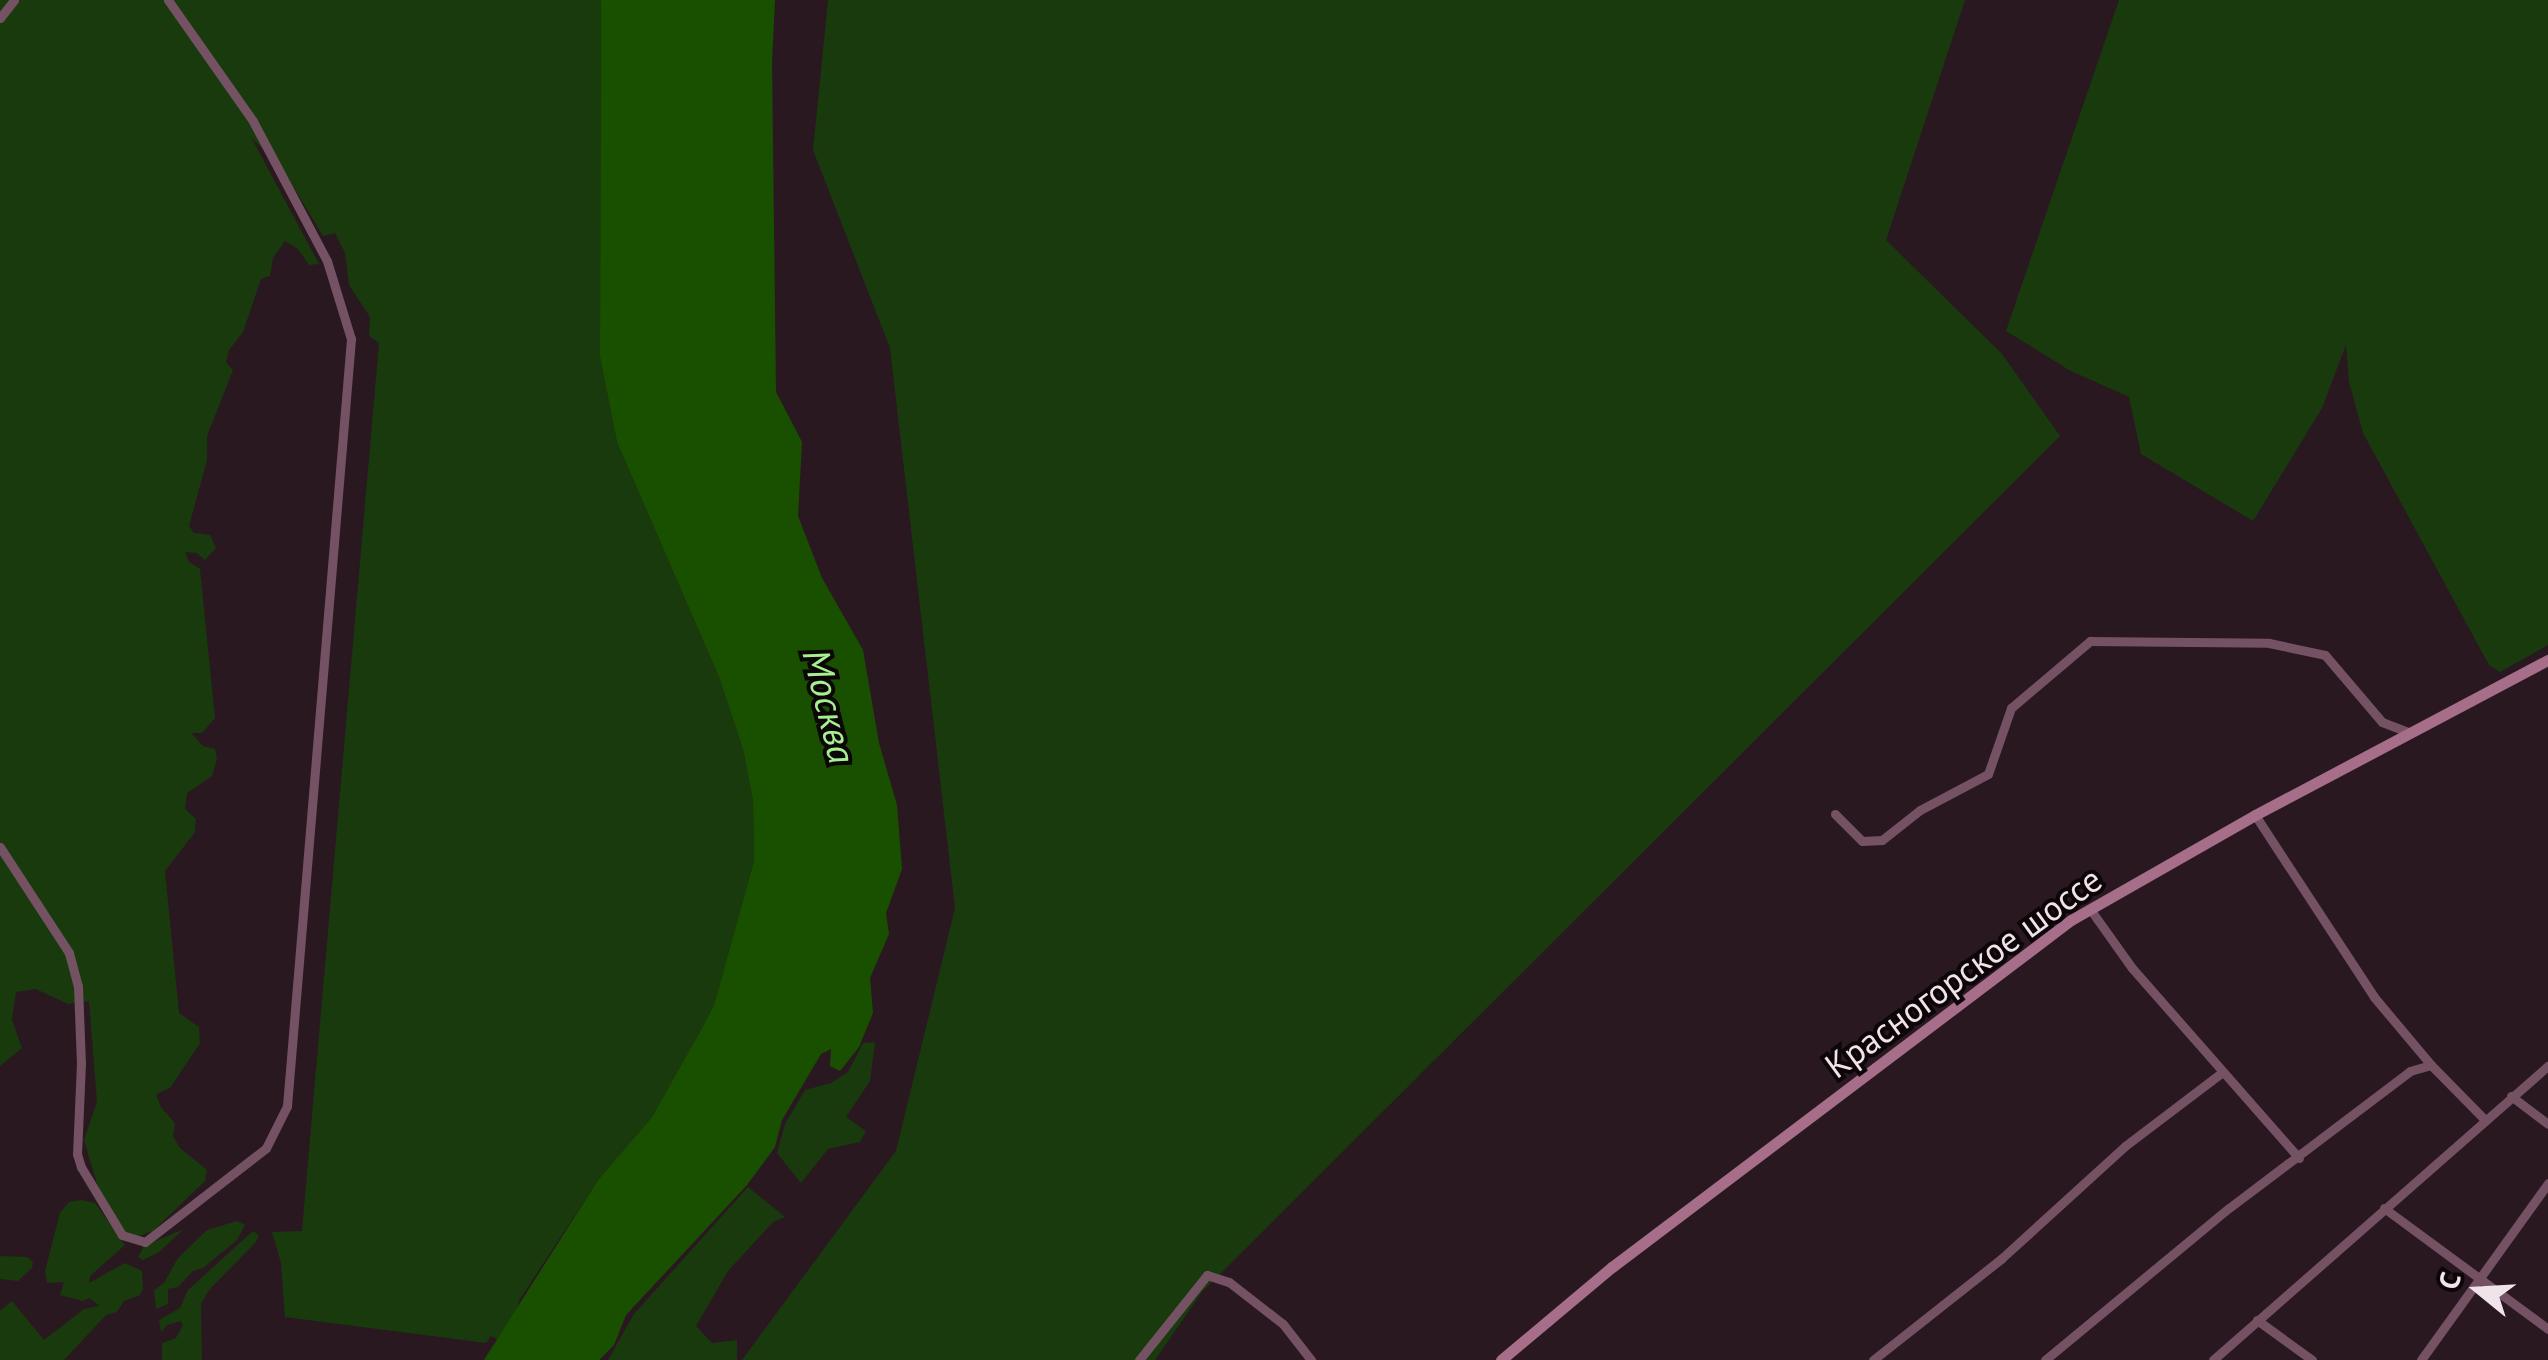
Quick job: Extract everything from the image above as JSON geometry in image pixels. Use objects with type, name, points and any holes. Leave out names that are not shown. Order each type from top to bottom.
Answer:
[{"type":"street","points":[[0,18],[14,0]]},
{"type":"street","points":[[0,846],[47,915],[74,969],[81,1063],[77,1154],[81,1167],[122,1235],[145,1242],[266,1148],[288,1106],[351,339],[327,261],[253,122],[168,0]]},
{"type":"street","points":[[1836,814],[1862,841],[1882,840],[1920,810],[1988,774],[2011,708],[2090,642],[2269,643],[2325,654],[2382,722],[2413,734]]},
{"type":"street","name":"Красногорское шоссе","points":[[1501,1360],[1612,1267],[2090,909],[2548,660]]},
{"type":"street","points":[[2255,816],[2374,996],[2431,1065],[2484,1119]]},
{"type":"street","points":[[2090,909],[2132,968],[2299,1158]]},
{"type":"street","points":[[2045,1360],[2228,1208],[2410,1071],[2431,1065]]},
{"type":"street","points":[[2212,1360],[2548,1066]]},
{"type":"street","points":[[1873,1360],[2002,1258],[2124,1146],[2222,1073]]},
{"type":"street","points":[[2511,1096],[2548,1124]]},
{"type":"street","points":[[2421,1360],[2548,1183]]},
{"type":"street","points":[[2384,1208],[2548,1330]]},
{"type":"street","points":[[1138,1360],[1206,1275],[1229,1282],[1283,1324],[1310,1360]]},
{"type":"street","points":[[2257,1320],[2312,1360]]},
{"type":"shaded area","points":[[0,0],[601,0],[600,357],[617,442],[719,677],[743,749],[753,800],[754,861],[714,1005],[702,1028],[652,1117],[598,1180],[497,1339],[491,1336],[486,1343],[285,1317],[281,1263],[272,1232],[302,1231],[379,343],[369,336],[370,317],[349,285],[345,253],[335,233],[323,236],[284,171],[251,137],[319,264],[309,265],[298,249],[285,241],[273,258],[270,276],[261,279],[243,332],[229,350],[226,362],[233,370],[207,436],[207,460],[189,526],[194,533],[210,535],[216,548],[205,560],[197,553],[185,552],[189,562],[200,569],[215,718],[202,733],[191,733],[203,746],[215,749],[217,759],[212,776],[187,793],[185,809],[196,819],[195,832],[165,871],[179,1013],[199,1027],[200,1043],[170,1088],[156,1094],[175,1123],[173,1136],[180,1148],[207,1170],[205,1181],[153,1231],[134,1238],[123,1232],[100,1194],[84,1140],[97,1102],[89,1001],[68,1004],[36,989],[16,992],[12,1020],[22,1048],[0,1066]]},
{"type":"shaded area","points":[[828,0],[1965,0],[1886,240],[2002,354],[2060,436],[1202,1292],[1155,1360],[742,1360],[896,1151],[955,908],[890,348],[813,150]]},
{"type":"shaded area","points":[[2119,0],[2548,0],[2548,645],[2500,672],[2489,665],[2363,433],[2349,382],[2346,345],[2322,408],[2253,521],[2141,454],[2129,397],[2069,370],[2006,331]]},
{"type":"shaded area","points":[[875,1042],[870,1081],[846,1117],[866,1131],[860,1142],[828,1149],[801,1183],[777,1153],[785,1124],[805,1090],[831,1083],[848,1072],[863,1043]]},
{"type":"shaded area","points":[[748,1187],[785,1217],[773,1222],[728,1271],[696,1326],[712,1343],[737,1340],[737,1360],[608,1360],[634,1314]]},
{"type":"shaded area","points":[[69,1202],[95,1203],[125,1245],[90,1276],[89,1283],[125,1263],[142,1271],[140,1295],[106,1315],[64,1360],[0,1360],[0,1311],[12,1301],[44,1340],[84,1309],[99,1306],[90,1298],[82,1301],[60,1295],[64,1282],[47,1283],[45,1271],[60,1213]]},
{"type":"shaded area","points":[[237,1221],[245,1225],[237,1240],[203,1268],[193,1271],[178,1287],[168,1289],[168,1304],[156,1309],[154,1290],[164,1283],[178,1258],[207,1230]]},
{"type":"shaded area","points":[[184,1229],[159,1252],[143,1260],[138,1257],[144,1246]]},
{"type":"shaded area","points":[[253,1231],[259,1235],[256,1242],[209,1290],[201,1304],[202,1360],[162,1360],[162,1343],[176,1338],[183,1325],[181,1321],[167,1325],[161,1332],[159,1320],[180,1308],[188,1290]]},
{"type":"shaded area","points":[[0,1256],[27,1257],[33,1262],[32,1268],[18,1281],[0,1279]]},
{"type":"water","name":"Москва","points":[[601,0],[775,0],[772,62],[776,392],[802,442],[798,516],[822,578],[863,650],[879,743],[897,805],[902,869],[886,913],[889,934],[870,978],[873,1013],[859,1047],[840,1071],[830,1066],[831,1049],[821,1054],[782,1120],[775,1147],[747,1185],[626,1315],[614,1345],[599,1360],[484,1360],[598,1180],[652,1117],[702,1028],[714,1005],[754,861],[753,800],[743,749],[719,677],[617,442],[600,357]]}]
